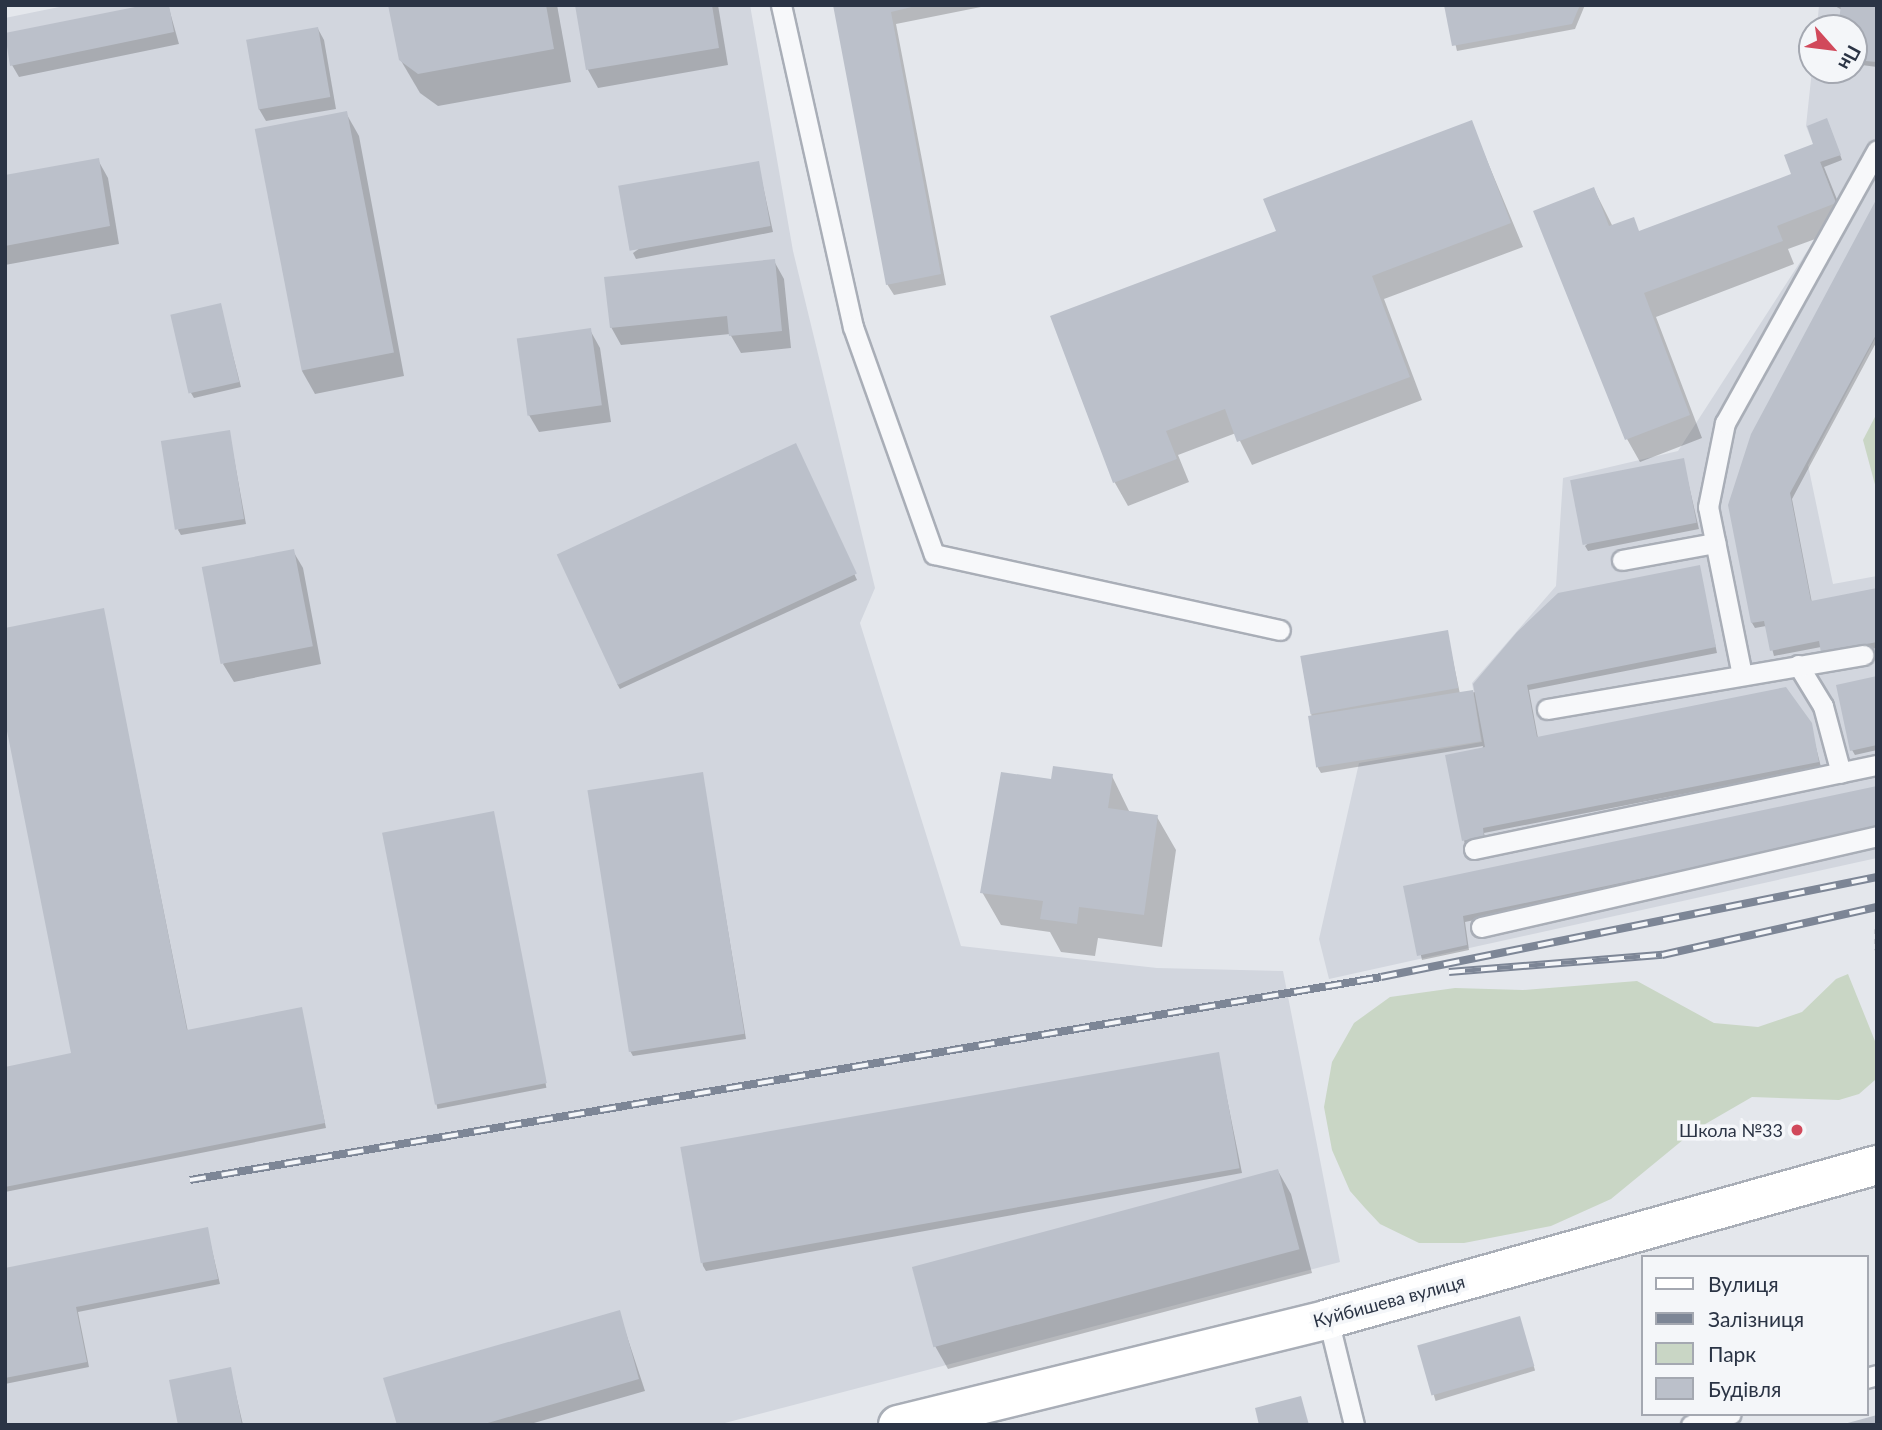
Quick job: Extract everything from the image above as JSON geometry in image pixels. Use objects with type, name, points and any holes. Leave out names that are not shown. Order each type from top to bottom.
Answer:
[{"type":"main road","name":"Куйбишева вулиця","points":[[898,1425],[1328,1319],[1877,1165]]},
{"type":"lane","points":[[781,5],[853,327],[934,554],[1280,629]]},
{"type":"lane","points":[[1742,675],[1708,507],[1725,423],[1877,150]]},
{"type":"lane","points":[[1622,559],[1715,543]]},
{"type":"lane","points":[[1547,709],[1863,655]]},
{"type":"lane","points":[[1798,665],[1823,706],[1841,772]]},
{"type":"lane","points":[[1474,849],[1877,765]]},
{"type":"lane","points":[[1480,927],[1877,836]]},
{"type":"lane","points":[[1328,1319],[1354,1425]]},
{"type":"lane","points":[[1691,1425],[1724,1416]]},
{"type":"path","points":[[1877,929],[1877,950]]},
{"type":"shaded area","points":[[69,5],[750,5],[793,251],[875,588],[860,623],[961,946],[1157,968],[1283,971],[1340,1262],[717,1425],[5,1425],[5,18]]},
{"type":"shaded area","points":[[1819,5],[1877,5],[1877,335],[1808,465],[1833,584],[1877,576],[1877,858],[1329,979],[1319,939],[1359,763],[1482,742],[1472,683],[1556,586],[1563,478],[1678,451],[1837,205],[1806,126],[1810,84],[1868,84],[1868,14],[1818,14]]},
{"type":"green space","points":[[1877,413],[1877,492],[1863,440]]},
{"type":"green space","points":[[1848,974],[1877,1046],[1875,1080],[1859,1094],[1839,1100],[1752,1097],[1695,1130],[1611,1199],[1551,1226],[1464,1243],[1419,1243],[1380,1224],[1365,1208],[1350,1191],[1332,1150],[1324,1107],[1332,1062],[1354,1023],[1390,997],[1455,988],[1523,990],[1637,981],[1714,1023],[1758,1027],[1802,1012],[1836,979]]},
{"type":"building","points":[[145,5],[169,5],[174,32],[10,66],[5,33]]},
{"type":"building","points":[[388,5],[546,5],[554,49],[418,74],[399,60]]},
{"type":"building","points":[[575,5],[712,5],[719,48],[586,70]]},
{"type":"building","points":[[833,5],[920,5],[891,12],[941,274],[886,285]]},
{"type":"building","points":[[1444,5],[1580,5],[1572,24],[1452,46]]},
{"type":"building","points":[[1841,5],[1877,5],[1877,62],[1868,61],[1868,14],[1840,14]]},
{"type":"building","points":[[318,27],[330,97],[258,110],[246,40]]},
{"type":"building","points":[[347,111],[394,352],[302,370],[255,129]]},
{"type":"building","points":[[1827,118],[1841,155],[1820,162],[1836,203],[1777,226],[1783,241],[1644,293],[1690,415],[1625,440],[1533,211],[1594,187],[1609,226],[1634,217],[1639,231],[1791,174],[1784,155],[1813,144],[1807,126]]},
{"type":"building","points":[[1472,120],[1511,223],[1372,276],[1410,377],[1237,442],[1225,409],[1166,431],[1177,459],[1113,483],[1050,316],[1276,231],[1263,199]]},
{"type":"building","points":[[99,158],[110,226],[5,246],[5,175]]},
{"type":"building","points":[[759,161],[770,226],[630,251],[618,186]]},
{"type":"building","points":[[1877,198],[1877,333],[1790,493],[1811,601],[1877,588],[1877,642],[1821,653],[1819,641],[1770,651],[1764,621],[1751,623],[1728,505],[1751,434]]},
{"type":"building","points":[[775,259],[782,331],[729,336],[727,316],[610,328],[604,277]]},
{"type":"building","points":[[221,303],[239,382],[189,394],[170,315]]},
{"type":"building","points":[[591,328],[602,405],[528,416],[517,338]]},
{"type":"building","points":[[230,430],[244,519],[175,530],[161,441]]},
{"type":"building","points":[[796,443],[857,574],[618,685],[557,555]]},
{"type":"building","points":[[1684,458],[1697,523],[1583,545],[1570,480]]},
{"type":"building","points":[[294,549],[313,646],[221,664],[202,567]]},
{"type":"building","points":[[1700,565],[1716,647],[1527,685],[1537,737],[1786,687],[1812,723],[1819,762],[1483,828],[1484,837],[1462,841],[1445,755],[1485,747],[1473,684],[1517,632],[1558,593]]},
{"type":"building","points":[[104,608],[187,1030],[302,1007],[325,1123],[5,1187],[5,1067],[71,1053],[5,721],[5,628]]},
{"type":"building","points":[[1448,630],[1458,688],[1311,714],[1300,656]]},
{"type":"building","points":[[1877,676],[1877,745],[1850,751],[1836,685]]},
{"type":"building","points":[[1473,690],[1481,741],[1316,767],[1308,716]]},
{"type":"building","points":[[1053,766],[1113,774],[1108,808],[1158,815],[1144,915],[1079,907],[1077,924],[1040,919],[1043,901],[980,893],[1001,772],[1051,779]]},
{"type":"building","points":[[703,772],[744,1034],[629,1052],[587,790]]},
{"type":"building","points":[[1877,786],[1877,829],[1463,916],[1467,945],[1417,956],[1403,886]]},
{"type":"building","points":[[494,811],[547,1083],[435,1105],[382,833]]},
{"type":"building","points":[[1219,1052],[1239,1168],[701,1263],[680,1147]]},
{"type":"building","points":[[1278,1169],[1299,1249],[933,1347],[912,1267]]},
{"type":"building","points":[[208,1227],[218,1279],[76,1307],[87,1362],[5,1378],[5,1268]]},
{"type":"building","points":[[620,1310],[639,1379],[481,1425],[397,1425],[383,1378]]},
{"type":"building","points":[[1520,1316],[1534,1366],[1431,1395],[1417,1345]]},
{"type":"building","points":[[231,1367],[242,1425],[178,1425],[169,1380]]},
{"type":"building","points":[[1301,1396],[1309,1425],[1259,1425],[1255,1408]]},
{"type":"building","points":[[1877,1415],[1877,1425],[1844,1425],[1844,1424]]},
{"type":"railway","points":[[190,1180],[1381,977],[1877,877]]},
{"type":"railway","points":[[1449,972],[1662,955],[1877,907]]},
{"type":"place","name":"Школа №33","points":[[1797,1130]]}]
